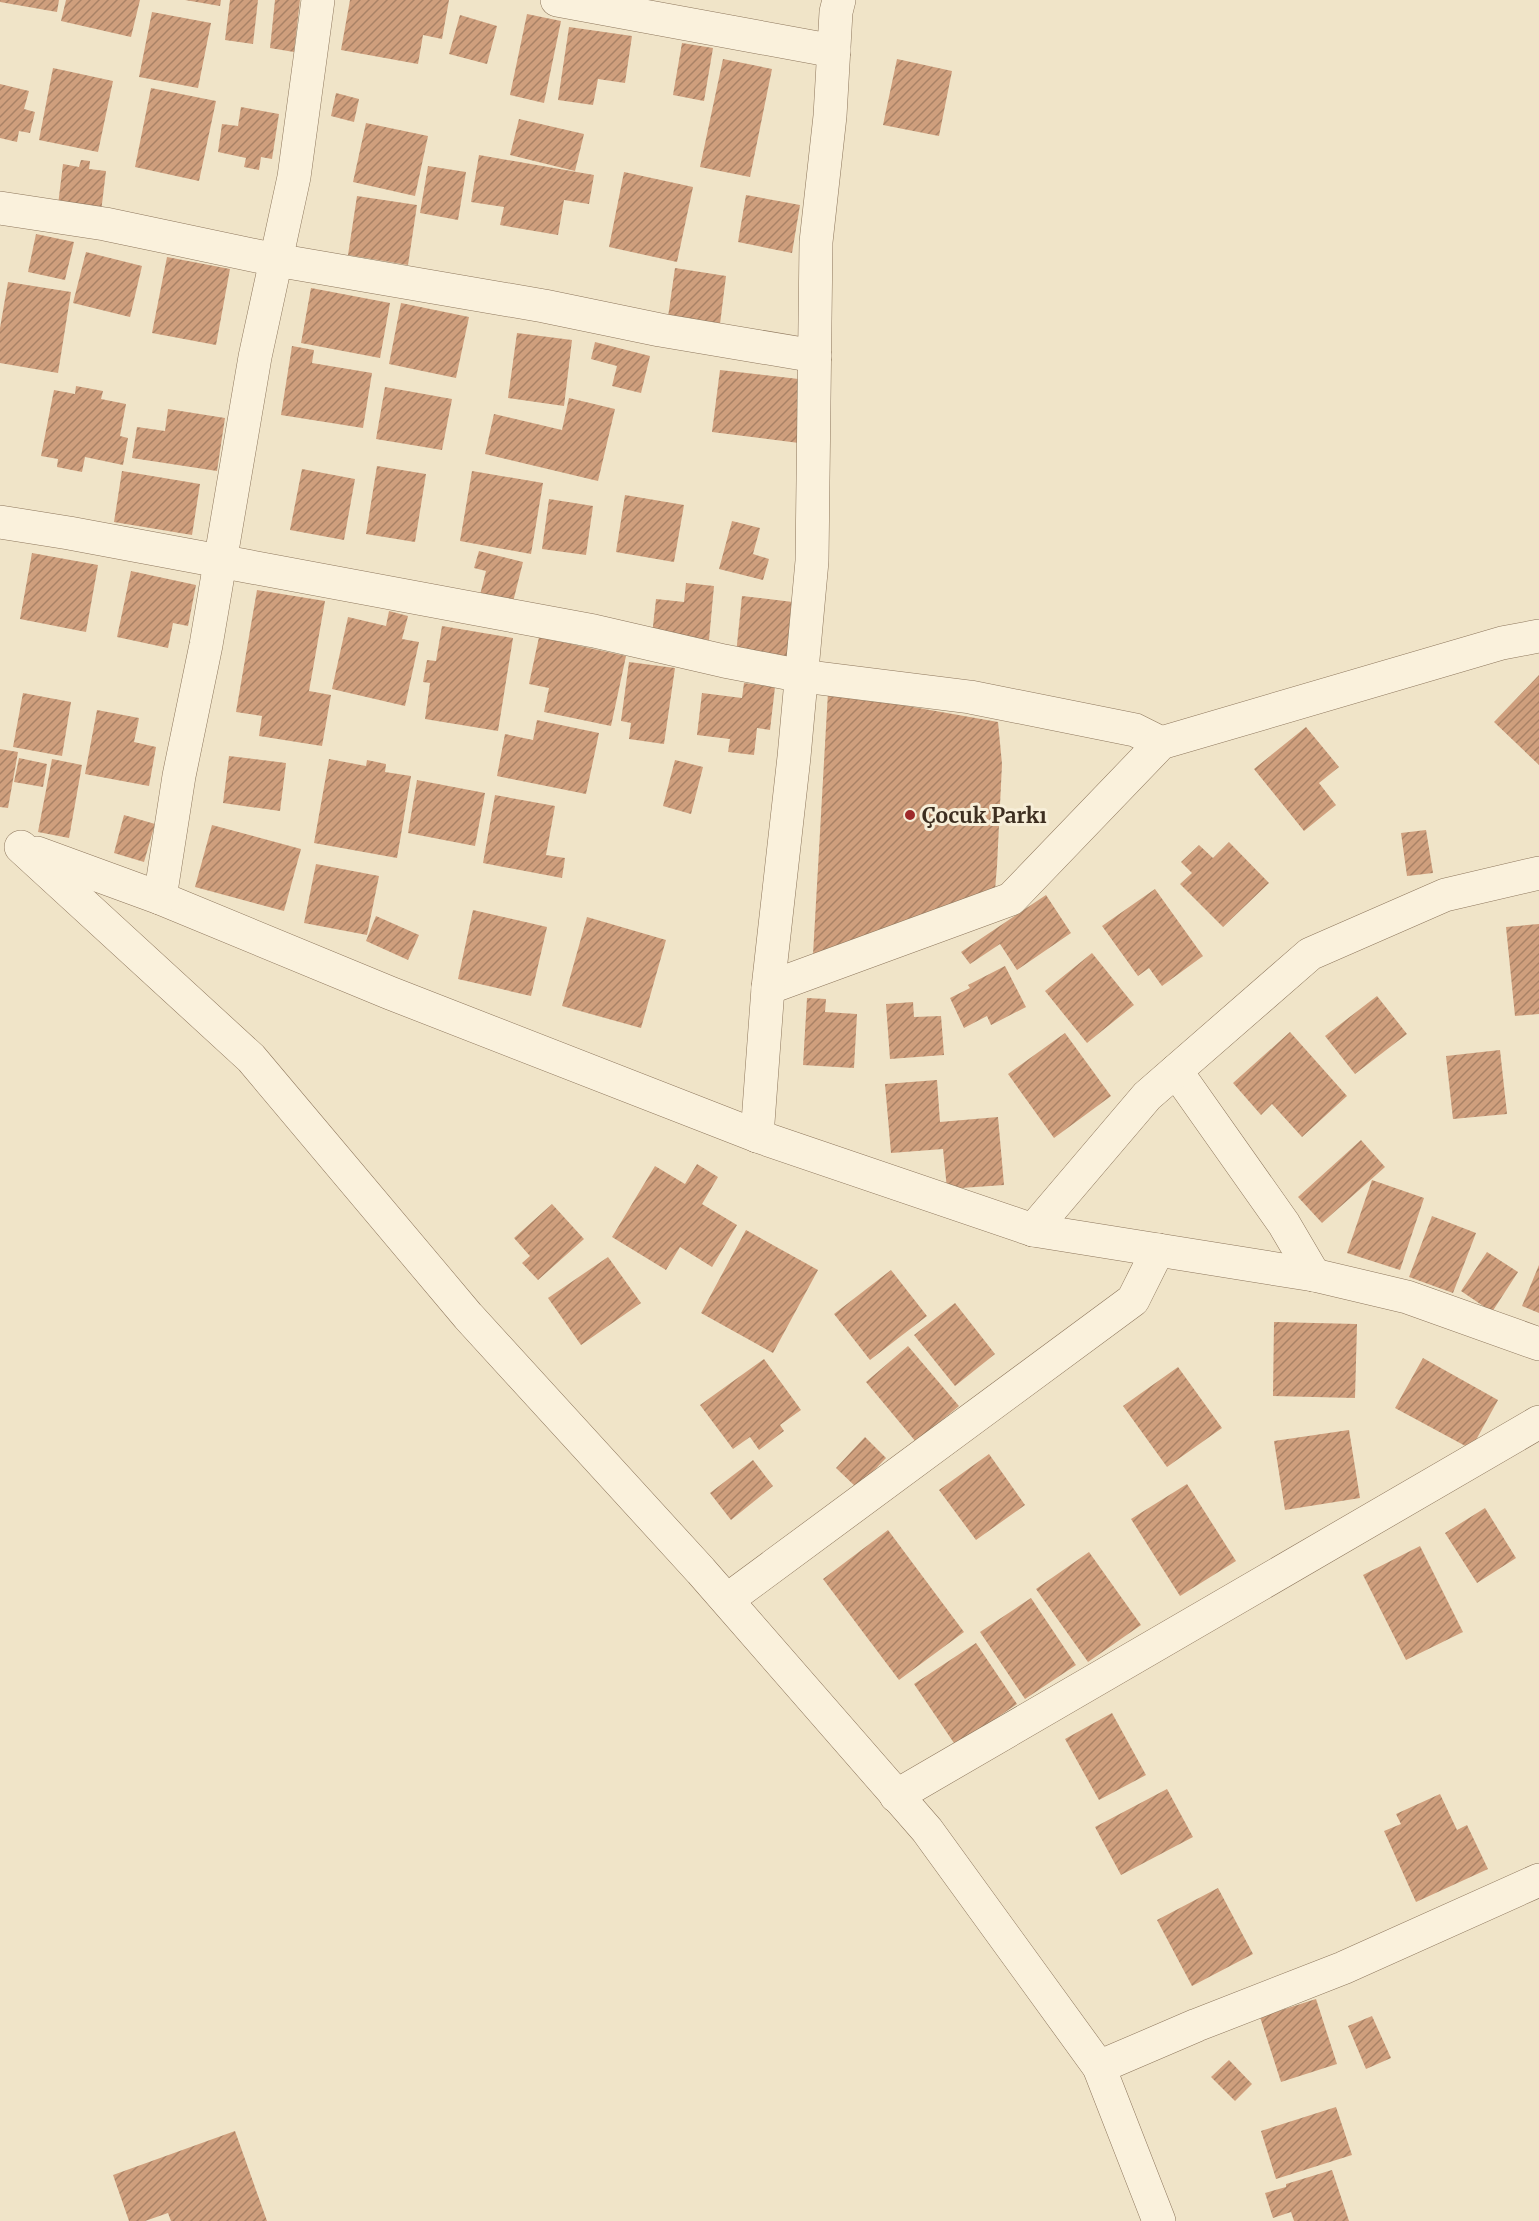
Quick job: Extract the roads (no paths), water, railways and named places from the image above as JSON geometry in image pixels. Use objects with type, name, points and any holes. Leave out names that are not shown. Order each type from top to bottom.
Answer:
[{"type":"street","points":[[160,898],[178,776],[206,645],[255,357],[294,177],[318,0]]},
{"type":"street","points":[[557,0],[834,51]]},
{"type":"street","points":[[757,1136],[768,988],[802,676],[812,561],[816,242],[830,116],[839,0]]},
{"type":"street","points":[[0,208],[105,224],[276,260],[815,356]]},
{"type":"street","points":[[0,522],[594,631],[724,661],[802,676],[970,697],[1135,730],[1161,743]]},
{"type":"street","points":[[768,988],[1011,899],[1161,743],[1502,643],[1539,636]]},
{"type":"street","points":[[10,843],[160,898],[390,993],[757,1136],[1033,1230],[1314,1275],[1407,1297],[1539,1344]]},
{"type":"street","points":[[10,843],[251,1058],[468,1316],[727,1600],[927,1830],[1099,2067],[1159,2221]]},
{"type":"street","points":[[1033,1230],[1147,1096],[1310,954],[1445,895],[1539,873]]},
{"type":"street","points":[[1176,1071],[1284,1224],[1314,1275]]},
{"type":"street","points":[[727,1600],[1133,1300],[1158,1250]]},
{"type":"street","points":[[896,1796],[1539,1422]]},
{"type":"street","points":[[1099,2067],[1197,2025],[1343,1968],[1539,1880]]},
{"type":"place","name":"Çocuk Parkı","points":[[910,815]]}]
